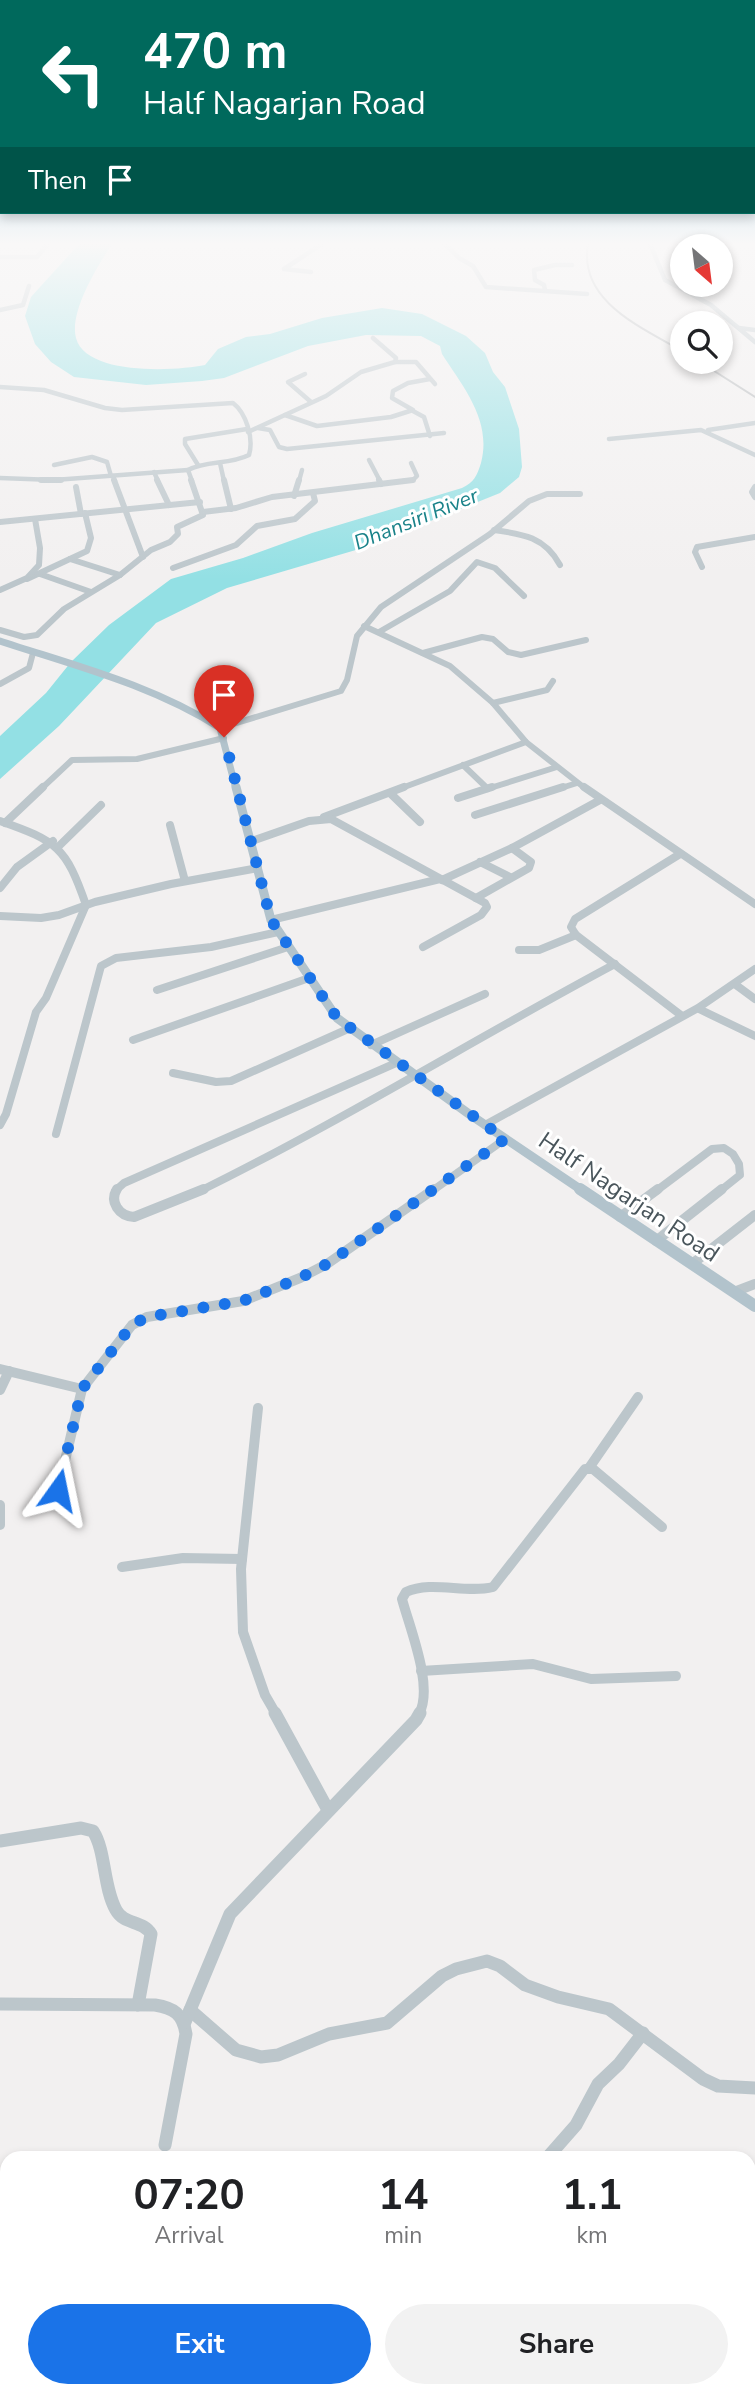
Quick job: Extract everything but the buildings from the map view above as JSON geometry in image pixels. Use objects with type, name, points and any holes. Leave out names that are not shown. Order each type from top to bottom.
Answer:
[{"type":"main road","points":[[0,641],[136,685],[202,715],[222,733]]},
{"type":"main road","name":"Half Nagarjan Road","points":[[222,733],[271,920],[337,1018],[348,1029],[505,1139],[755,1306]]},
{"type":"street","points":[[394,356],[395,362]]},
{"type":"street","points":[[198,466],[185,444],[185,439],[257,428],[338,389],[361,372],[395,362],[416,362],[435,384]]},
{"type":"street","points":[[305,374],[288,382],[311,402]]},
{"type":"street","points":[[430,379],[408,383],[391,393],[392,398],[419,412],[427,421],[430,436]]},
{"type":"street","points":[[0,387],[44,390],[105,408],[122,410],[233,403],[243,411],[251,449],[249,455],[238,461],[198,466],[188,470],[40,480],[0,478]]},
{"type":"street","points":[[285,415],[296,416],[311,426],[317,426],[391,417],[413,411]]},
{"type":"street","points":[[609,439],[689,430],[706,431],[755,423]]},
{"type":"street","points":[[257,428],[271,431],[279,447],[287,449],[444,433]]},
{"type":"street","points":[[706,431],[755,455]]},
{"type":"street","points":[[54,465],[95,458],[107,463],[143,557]]},
{"type":"street","points":[[369,460],[381,484]]},
{"type":"street","points":[[220,463],[231,509]]},
{"type":"street","points":[[204,512],[231,509],[272,497],[416,479],[411,463]]},
{"type":"street","points":[[188,470],[204,512]]},
{"type":"street","points":[[295,496],[302,470]]},
{"type":"street","points":[[154,472],[169,505]]},
{"type":"street","points":[[0,590],[71,559],[91,545],[76,487]]},
{"type":"street","points":[[755,487],[752,492],[755,497]]},
{"type":"street","points":[[0,1125],[6,1114],[36,1013],[46,998],[86,905],[74,870],[56,844],[3,822],[72,760],[137,759],[222,733],[341,691],[348,682],[350,650],[364,626],[389,602],[494,530],[513,511],[537,497],[565,492],[580,494]]},
{"type":"street","points":[[173,568],[236,545],[257,526],[301,516],[315,501],[313,493]]},
{"type":"street","points":[[0,522],[200,502]]},
{"type":"street","points":[[0,630],[24,637],[37,635],[60,612],[120,575],[154,548],[170,542],[178,534],[177,527],[201,517],[204,512]]},
{"type":"street","points":[[27,579],[37,572],[42,557],[35,519]]},
{"type":"street","points":[[494,530],[545,542],[554,550],[560,565]]},
{"type":"street","points":[[702,566],[695,552],[697,547],[755,537]]},
{"type":"street","points":[[71,559],[120,575]]},
{"type":"street","points":[[379,632],[455,587],[477,562],[495,568],[524,596]]},
{"type":"street","points":[[38,574],[54,577],[91,592]]},
{"type":"street","points":[[364,626],[460,673],[493,703],[526,741],[577,783],[755,904]]},
{"type":"street","points":[[423,653],[482,637],[493,639],[508,652],[521,655],[586,640]]},
{"type":"street","points":[[0,684],[30,668],[33,653]]},
{"type":"street","points":[[493,703],[547,690],[553,681]]},
{"type":"street","points":[[252,841],[322,818],[526,741]]},
{"type":"street","points":[[463,765],[488,789]]},
{"type":"street","points":[[458,799],[557,767]]},
{"type":"street","points":[[475,816],[577,783]]},
{"type":"street","points":[[390,793],[420,822]]},
{"type":"street","points":[[271,920],[441,879],[512,848],[600,800]]},
{"type":"street","points":[[0,888],[17,867],[56,844],[101,806]]},
{"type":"street","points":[[322,818],[331,818],[476,898],[487,907],[481,915],[423,947]]},
{"type":"street","points":[[170,825],[185,881]]},
{"type":"street","points":[[476,898],[529,868],[531,862],[512,848]]},
{"type":"street","points":[[680,854],[575,919],[571,927],[576,935],[682,1016]]},
{"type":"street","points":[[480,862],[510,877]]},
{"type":"street","points":[[0,916],[41,918],[185,881],[258,868]]},
{"type":"street","points":[[57,1135],[101,966],[116,958],[211,947],[278,932]]},
{"type":"street","points":[[520,950],[539,950],[576,935]]},
{"type":"street","points":[[157,990],[288,947]]},
{"type":"street","points":[[396,1063],[124,1183],[114,1191],[113,1203],[116,1210],[133,1218],[189,1196],[312,1134],[413,1074],[615,964]]},
{"type":"street","points":[[485,1125],[699,1009],[755,969]]},
{"type":"street","points":[[133,1040],[309,978]]},
{"type":"street","points":[[736,985],[755,999]]},
{"type":"street","points":[[372,1045],[485,994]]},
{"type":"street","points":[[699,1009],[755,1037]]},
{"type":"street","points":[[173,1073],[216,1082],[231,1081],[348,1029]]},
{"type":"street","points":[[58,1490],[82,1389],[95,1368],[137,1321],[233,1304],[300,1278],[327,1264],[505,1139]]},
{"type":"street","points":[[620,1217],[712,1149],[719,1146],[728,1149],[736,1156],[742,1169],[740,1175],[656,1241]]},
{"type":"street","points":[[692,1264],[755,1215]]},
{"type":"street","points":[[734,1292],[755,1284]]},
{"type":"street","points":[[0,1390],[5,1370],[82,1389]]},
{"type":"street","points":[[165,2145],[187,2034],[188,2016],[230,1914],[416,1720],[424,1705],[421,1671],[402,1599],[405,1593],[416,1588],[468,1592],[493,1587],[582,1471],[589,1468],[638,1397]]},
{"type":"street","points":[[258,1408],[242,1559],[241,1616],[253,1664],[274,1715],[328,1810]]},
{"type":"street","points":[[589,1468],[662,1527]]},
{"type":"street","points":[[0,1505],[0,1525]]},
{"type":"street","points":[[122,1567],[183,1558],[242,1559]]},
{"type":"street","points":[[421,1671],[533,1664],[591,1679],[676,1676]]},
{"type":"street","points":[[0,1841],[81,1828],[93,1831],[97,1837],[115,1910],[124,1919],[144,1925],[151,1934],[138,2005]]},
{"type":"street","points":[[0,2004],[170,2007],[188,2016],[236,2050],[261,2057],[295,2050],[329,2034],[387,2022],[442,1976],[456,1969],[487,1961],[500,1966],[525,1985],[558,1997],[609,2009],[704,2079],[718,2086],[755,2088]]},
{"type":"street","points":[[553,2151],[576,2125],[598,2084],[619,2064],[643,2033]]},
{"type":"water","name":"Dhansiri River","points":[[46,356],[91,356],[114,365],[174,369],[205,365],[212,356],[282,356],[224,378],[146,385],[74,377]]},
{"type":"water","name":"Dhansiri River","points":[[443,356],[486,356],[493,372],[505,387],[519,429],[522,467],[519,477],[500,493],[366,547],[227,588],[156,623],[59,726],[0,779],[0,736],[46,693],[71,662],[109,625],[171,579],[462,488],[469,483],[481,463],[483,433],[467,392]]},
{"type":"railway","points":[[719,374],[755,397]]},
{"type":"route","points":[[58,1490],[82,1389],[95,1368],[137,1321],[147,1317],[233,1304],[300,1278],[327,1264],[505,1139],[348,1029],[337,1018],[271,920],[224,737]]}]
